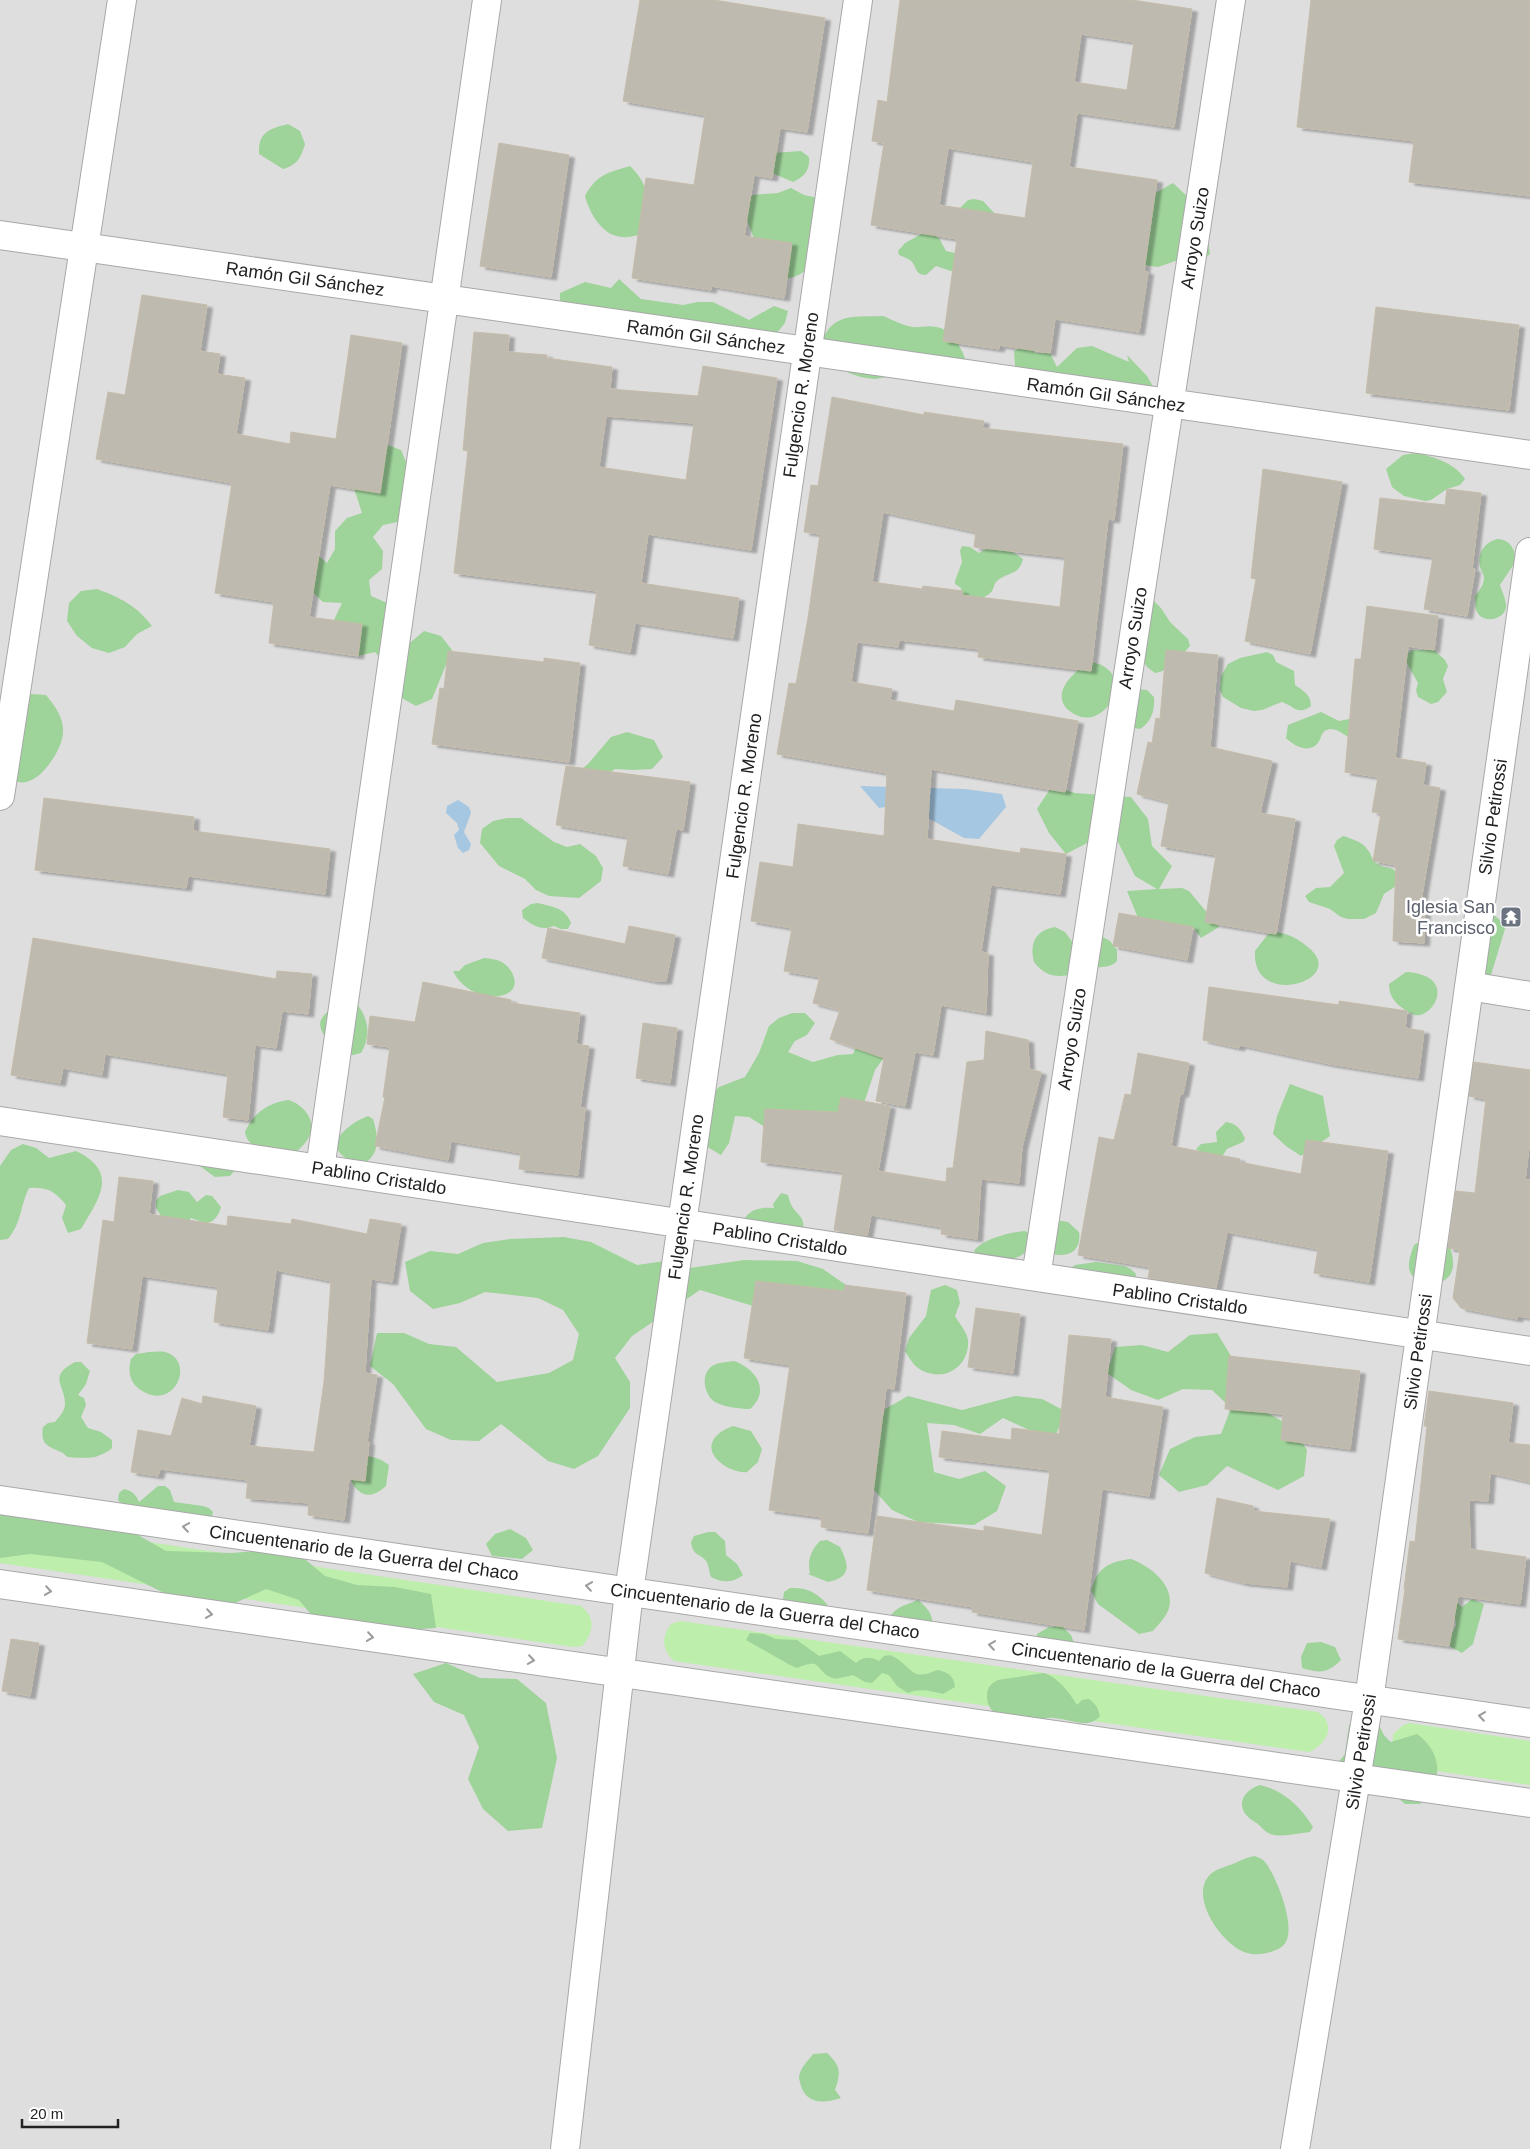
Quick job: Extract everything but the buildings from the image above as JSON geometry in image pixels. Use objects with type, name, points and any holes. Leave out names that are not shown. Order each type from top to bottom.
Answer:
[{"type":"street","points":[[0,796],[122,0]]},
{"type":"street","points":[[320,1170],[487,0]]},
{"type":"street","name":"Fulgencio R. Moreno","points":[[565,2149],[629,1592],[858,0]]},
{"type":"street","name":"Arroyo Suizo","points":[[1036,1277],[1231,0]]},
{"type":"street","name":"Ramón Gil Sánchez","points":[[0,235],[1530,455]]},
{"type":"street","name":"Silvio Petirossi","points":[[1295,2149],[1369,1700],[1530,552]]},
{"type":"street","points":[[1469,986],[1530,996]]},
{"type":"street","name":"Pablino Cristaldo","points":[[0,1121],[1530,1351]]},
{"type":"street","name":"Cincuentenario de la Guerra del Chaco","points":[[0,1500],[1530,1724]]},
{"type":"street","points":[[0,1584],[1530,1803]]},
{"type":"shaded area","points":[[0,0],[1530,0],[1530,2149],[0,2149]]},
{"type":"green space","points":[[288,124],[300,131],[305,144],[298,160],[283,169],[259,154],[259,147],[260,141],[266,133]]},
{"type":"green space","points":[[801,151],[809,157],[809,162],[808,169],[801,178],[793,182],[772,173],[773,153]]},
{"type":"green space","points":[[630,166],[642,181],[648,196],[653,232],[629,237],[615,236],[603,228],[593,216],[585,196],[594,183],[603,175]]},
{"type":"green space","points":[[1173,183],[1192,201],[1208,239],[1210,254],[1199,263],[1184,258],[1158,267],[1144,265],[1150,196]]},
{"type":"green space","points":[[791,188],[804,195],[818,198],[808,269],[794,277],[783,278],[777,277],[758,267],[755,243],[746,216],[747,207],[752,195],[778,193]]},
{"type":"green space","points":[[968,200],[983,201],[996,215],[957,211]]},
{"type":"green space","points":[[927,231],[931,231],[939,238],[946,251],[959,254],[954,272],[936,266],[926,275],[922,274],[918,272],[910,260],[899,255],[898,251],[905,243]]},
{"type":"green space","points":[[619,279],[641,299],[683,305],[713,302],[749,320],[774,306],[788,311],[785,323],[767,345],[560,307],[560,293],[585,282],[611,288]]},
{"type":"green space","points":[[860,316],[883,316],[912,327],[930,326],[942,329],[956,341],[967,364],[875,379],[844,371],[819,351],[823,338],[829,329],[842,319]]},
{"type":"green space","points":[[1026,344],[1036,353],[1050,353],[1057,367],[1077,348],[1092,346],[1129,362],[1127,355],[1147,376],[1154,388],[1150,412],[1135,413],[1120,406],[1092,407],[1081,399],[1015,366],[1014,351]]},
{"type":"green space","points":[[385,444],[401,450],[412,476],[402,521],[383,525],[373,537],[383,551],[382,569],[369,580],[371,596],[387,603],[395,638],[411,642],[424,631],[441,636],[452,650],[432,699],[416,706],[400,697],[386,665],[375,652],[358,656],[327,635],[342,603],[323,602],[310,590],[319,556],[327,563],[335,549],[335,531],[347,518],[362,513],[351,479]]},
{"type":"green space","points":[[1416,453],[1450,465],[1461,473],[1465,479],[1460,485],[1447,489],[1431,500],[1425,501],[1404,496],[1392,487],[1386,469],[1403,455]]},
{"type":"green space","points":[[1502,539],[1511,546],[1516,561],[1500,585],[1506,602],[1506,609],[1500,617],[1490,619],[1480,616],[1477,612],[1475,596],[1484,581],[1484,575],[1479,562],[1482,549],[1488,543]]},
{"type":"green space","points":[[962,546],[970,547],[979,553],[996,548],[1007,550],[1023,559],[1019,568],[997,581],[989,594],[978,598],[962,597],[961,588],[955,584],[955,581],[962,562],[960,551]]},
{"type":"green space","points":[[97,589],[128,603],[152,626],[137,634],[125,647],[109,653],[92,648],[77,636],[67,621],[69,603],[81,591]]},
{"type":"green space","points":[[1152,599],[1161,608],[1170,622],[1188,639],[1190,646],[1170,666],[1155,673],[1147,667],[1141,657]]},
{"type":"green space","points":[[1412,650],[1434,650],[1445,660],[1448,666],[1443,679],[1447,692],[1438,702],[1431,704],[1418,697],[1416,690],[1418,683],[1405,660],[1407,654]]},
{"type":"green space","points":[[1267,652],[1273,655],[1276,662],[1294,671],[1295,685],[1308,696],[1311,706],[1307,709],[1299,710],[1282,702],[1254,711],[1241,708],[1223,697],[1220,690],[1221,676],[1228,664],[1240,658]]},
{"type":"green space","points":[[1091,662],[1105,667],[1113,676],[1115,687],[1112,698],[1106,708],[1097,715],[1086,718],[1074,714],[1066,708],[1062,700],[1062,693],[1070,678]]},
{"type":"green space","points":[[1136,689],[1147,690],[1154,697],[1152,715],[1140,729],[1129,727]]},
{"type":"green space","points":[[30,694],[46,695],[58,712],[63,727],[63,734],[57,751],[44,771],[30,781],[20,782],[0,776],[7,715]]},
{"type":"green space","points":[[1321,712],[1339,721],[1360,717],[1355,741],[1333,729],[1325,731],[1318,743],[1310,748],[1297,746],[1286,738],[1288,725]]},
{"type":"green space","points":[[627,732],[654,740],[663,757],[652,769],[615,769],[586,788],[575,775],[588,764],[611,737]]},
{"type":"green space","points":[[1052,786],[1075,793],[1131,797],[1148,819],[1152,846],[1172,866],[1159,889],[1182,888],[1189,891],[1219,927],[1201,938],[1193,927],[1138,918],[1127,891],[1157,889],[1135,876],[1112,830],[1066,854],[1049,833],[1037,809]]},
{"type":"green space","points":[[521,818],[554,842],[567,847],[580,844],[596,856],[603,868],[601,881],[579,898],[549,896],[536,890],[525,879],[499,866],[480,843],[482,829],[493,821]]},
{"type":"green space","points":[[1343,836],[1363,844],[1375,862],[1395,871],[1402,882],[1384,894],[1376,913],[1364,919],[1341,917],[1330,909],[1309,902],[1305,896],[1316,888],[1330,887],[1344,873],[1334,846],[1337,840]]},
{"type":"green space","points":[[538,903],[558,908],[562,911],[571,923],[568,929],[554,926],[541,928],[523,918],[522,910],[531,904]]},
{"type":"green space","points":[[1471,912],[1487,913],[1496,916],[1505,929],[1491,975],[1483,976],[1466,940],[1463,920]]},
{"type":"green space","points":[[1055,927],[1065,932],[1076,947],[1101,936],[1110,941],[1117,950],[1117,961],[1109,966],[1071,975],[1055,976],[1048,974],[1034,962],[1032,949],[1033,943],[1039,934]]},
{"type":"green space","points":[[1274,932],[1289,935],[1309,948],[1318,960],[1317,971],[1308,979],[1296,984],[1281,985],[1267,980],[1258,969],[1255,951],[1268,934]]},
{"type":"green space","points":[[484,958],[500,961],[511,971],[515,981],[512,989],[506,994],[496,996],[484,995],[472,991],[461,983],[453,971],[459,971],[465,965]]},
{"type":"green space","points":[[1406,972],[1422,975],[1432,981],[1437,988],[1434,1004],[1422,1014],[1415,1015],[1408,1012],[1392,997],[1389,984]]},
{"type":"green space","points":[[339,1003],[357,1004],[364,1016],[367,1034],[361,1053],[353,1055],[342,1051],[325,1037],[322,1031],[320,1025],[322,1017]]},
{"type":"green space","points":[[792,1013],[805,1013],[815,1023],[807,1035],[795,1041],[788,1052],[813,1062],[838,1055],[853,1054],[870,1014],[890,1016],[883,1059],[875,1070],[862,1109],[774,1133],[749,1117],[735,1116],[729,1143],[721,1155],[709,1148],[700,1137],[710,1097],[719,1087],[745,1077],[759,1053],[769,1026],[779,1018]]},
{"type":"green space","points":[[1290,1084],[1323,1096],[1330,1136],[1301,1156],[1273,1134],[1277,1116]]},
{"type":"green space","points":[[288,1100],[298,1104],[309,1117],[312,1127],[308,1138],[294,1154],[272,1152],[257,1148],[247,1139],[245,1132],[248,1125],[257,1114],[268,1106]]},
{"type":"green space","points":[[368,1116],[373,1119],[377,1138],[373,1155],[363,1163],[353,1161],[341,1155],[335,1142],[349,1126]]},
{"type":"green space","points":[[1226,1122],[1236,1125],[1245,1139],[1243,1142],[1227,1149],[1221,1158],[1204,1155],[1196,1149],[1201,1144],[1217,1142],[1216,1132]]},
{"type":"green space","points":[[23,1144],[36,1148],[49,1158],[76,1151],[89,1159],[98,1168],[102,1186],[99,1196],[81,1229],[68,1233],[62,1218],[66,1205],[58,1196],[46,1189],[29,1188],[13,1233],[8,1239],[0,1240],[0,1166],[11,1150]]},
{"type":"green space","points":[[197,1164],[237,1168],[230,1176],[215,1177]]},
{"type":"green space","points":[[178,1190],[189,1192],[197,1202],[206,1195],[212,1196],[221,1207],[217,1216],[211,1222],[205,1223],[191,1218],[189,1221],[161,1216],[156,1208],[156,1201],[160,1196]]},
{"type":"green space","points":[[781,1193],[788,1195],[792,1206],[802,1220],[803,1230],[741,1224],[747,1215],[754,1210],[774,1208],[773,1204]]},
{"type":"green space","points":[[1055,1220],[1068,1222],[1079,1232],[1078,1244],[1069,1254],[1053,1254]]},
{"type":"green space","points":[[1025,1231],[1030,1234],[1029,1248],[1019,1257],[1006,1260],[992,1259],[978,1257],[974,1251],[990,1240]]},
{"type":"green space","points":[[564,1237],[591,1242],[637,1265],[665,1261],[690,1268],[744,1260],[797,1261],[823,1269],[846,1285],[853,1294],[783,1315],[700,1290],[632,1336],[615,1358],[630,1382],[630,1408],[598,1456],[574,1469],[548,1461],[501,1424],[479,1441],[451,1440],[426,1429],[393,1384],[370,1366],[377,1333],[404,1333],[429,1344],[456,1347],[497,1382],[549,1373],[573,1360],[579,1334],[563,1310],[538,1298],[485,1292],[460,1303],[433,1309],[410,1291],[405,1262],[430,1251],[458,1254],[483,1243],[510,1239]]},
{"type":"green space","points":[[1444,1237],[1449,1245],[1453,1261],[1450,1275],[1433,1286],[1417,1280],[1410,1272],[1409,1266],[1414,1245],[1424,1239]]},
{"type":"green space","points":[[1096,1262],[1124,1266],[1131,1269],[1136,1274],[1135,1281],[1069,1269],[1075,1265]]},
{"type":"green space","points":[[945,1285],[957,1290],[960,1303],[955,1316],[965,1331],[968,1349],[961,1364],[955,1369],[948,1373],[932,1374],[917,1367],[905,1351],[909,1338],[926,1316],[931,1290]]},
{"type":"green space","points":[[1217,1333],[1231,1356],[1229,1383],[1248,1401],[1292,1427],[1307,1450],[1304,1476],[1278,1490],[1227,1466],[1207,1485],[1179,1492],[1159,1475],[1170,1449],[1195,1437],[1221,1434],[1231,1408],[1212,1390],[1183,1389],[1158,1400],[1131,1390],[1107,1373],[1115,1347],[1142,1345],[1168,1352],[1190,1335]]},
{"type":"green space","points":[[165,1352],[175,1357],[179,1365],[180,1374],[177,1384],[171,1391],[162,1395],[151,1395],[138,1388],[131,1378],[131,1359],[136,1354]]},
{"type":"green space","points":[[734,1361],[749,1369],[758,1381],[759,1395],[750,1409],[719,1404],[711,1398],[706,1389],[705,1378],[710,1368],[719,1363]]},
{"type":"green space","points":[[75,1362],[81,1362],[90,1371],[86,1384],[78,1395],[84,1398],[86,1405],[81,1417],[88,1428],[101,1432],[112,1440],[112,1448],[95,1457],[68,1457],[46,1444],[43,1438],[43,1427],[48,1423],[55,1422],[65,1407],[60,1377],[67,1367]]},
{"type":"green space","points":[[908,1396],[962,1410],[1015,1396],[1042,1399],[1065,1411],[1056,1435],[1029,1430],[1003,1418],[980,1434],[954,1425],[927,1423],[934,1472],[959,1479],[985,1471],[1006,1486],[997,1511],[974,1525],[918,1522],[892,1510],[874,1490],[869,1462],[885,1409]]},
{"type":"green space","points":[[733,1426],[751,1431],[762,1449],[758,1462],[747,1472],[728,1468],[717,1460],[711,1449],[715,1437]]},
{"type":"green space","points":[[363,1456],[377,1458],[389,1465],[386,1486],[370,1495],[361,1493],[350,1478]]},
{"type":"green space","points":[[158,1486],[165,1486],[170,1490],[174,1502],[209,1508],[213,1512],[211,1519],[127,1510],[118,1500],[119,1493],[124,1489],[133,1493],[139,1502]]},
{"type":"green space","points":[[0,1507],[103,1515],[166,1551],[232,1553],[269,1550],[300,1555],[325,1576],[357,1585],[395,1587],[431,1594],[436,1628],[392,1631],[322,1628],[299,1600],[266,1589],[233,1604],[198,1610],[102,1562],[30,1554],[0,1558]]},
{"type":"green space","points":[[0,1520],[581,1606],[589,1615],[592,1625],[589,1636],[582,1646],[573,1647],[0,1563]]},
{"type":"green space","points":[[510,1529],[526,1538],[533,1550],[522,1559],[492,1556],[486,1544],[495,1534]]},
{"type":"green space","points":[[715,1532],[725,1541],[726,1555],[737,1564],[743,1575],[735,1580],[727,1581],[711,1577],[707,1563],[693,1550],[691,1542],[694,1536]]},
{"type":"green space","points":[[827,1540],[840,1547],[846,1565],[845,1573],[841,1577],[828,1582],[808,1574],[810,1573],[809,1560],[814,1548],[820,1541]]},
{"type":"green space","points":[[1131,1559],[1146,1566],[1159,1577],[1165,1584],[1170,1600],[1166,1614],[1153,1631],[1139,1634],[1098,1604],[1091,1591],[1093,1583],[1100,1572],[1110,1564]]},
{"type":"green space","points":[[790,1588],[806,1589],[815,1593],[827,1604],[826,1611],[786,1605],[783,1599],[784,1592]]},
{"type":"green space","points":[[1452,1598],[1462,1607],[1472,1599],[1484,1604],[1473,1644],[1462,1653],[1449,1646],[1450,1637],[1456,1625]]},
{"type":"green space","points":[[918,1600],[931,1615],[932,1627],[889,1619],[897,1609]]},
{"type":"green space","points":[[680,1621],[1318,1712],[1327,1723],[1327,1734],[1321,1744],[1309,1752],[674,1661],[665,1648],[664,1639],[671,1624]]},
{"type":"green space","points":[[1062,1626],[1071,1635],[1076,1648],[1038,1649],[1037,1634],[1049,1627]]},
{"type":"green space","points":[[750,1633],[764,1634],[776,1639],[797,1640],[819,1656],[840,1651],[856,1663],[867,1658],[879,1661],[884,1656],[890,1655],[916,1674],[921,1675],[937,1670],[947,1673],[952,1677],[955,1687],[943,1694],[921,1690],[908,1693],[897,1686],[889,1675],[882,1673],[872,1683],[865,1682],[853,1675],[832,1678],[815,1664],[797,1668],[790,1665],[746,1640]]},
{"type":"green space","points":[[1321,1642],[1335,1647],[1341,1660],[1332,1668],[1323,1671],[1302,1668],[1301,1657],[1307,1643]]},
{"type":"green space","points":[[446,1663],[480,1678],[517,1679],[546,1703],[557,1758],[542,1828],[508,1831],[483,1809],[468,1779],[479,1747],[464,1715],[434,1702],[413,1674]]},
{"type":"green space","points":[[1044,1673],[1059,1682],[1077,1705],[1082,1700],[1089,1699],[1096,1706],[1100,1716],[1095,1720],[1085,1723],[1052,1718],[1022,1720],[1005,1718],[998,1715],[988,1704],[987,1692],[994,1682]]},
{"type":"green space","points":[[1359,1716],[1374,1720],[1380,1726],[1386,1738],[1391,1742],[1417,1734],[1432,1750],[1436,1759],[1436,1778],[1428,1796],[1420,1804],[1405,1804],[1384,1786],[1336,1765],[1345,1754],[1349,1725]]},
{"type":"green space","points":[[1409,1723],[1530,1741],[1530,1785],[1403,1766],[1392,1752],[1393,1734]]},
{"type":"green space","points":[[1260,1785],[1268,1787],[1291,1800],[1313,1827],[1310,1832],[1274,1835],[1268,1833],[1249,1818],[1244,1813],[1242,1802],[1248,1792]]},
{"type":"green space","points":[[1255,1856],[1262,1859],[1270,1869],[1280,1892],[1288,1919],[1286,1942],[1280,1948],[1269,1953],[1260,1954],[1247,1953],[1229,1942],[1212,1921],[1206,1910],[1203,1898],[1204,1887],[1212,1873]]},
{"type":"green space","points":[[827,2053],[837,2066],[839,2074],[835,2090],[841,2098],[817,2101],[808,2097],[804,2092],[799,2075],[813,2054]]},
{"type":"water","points":[[860,786],[965,789],[1002,794],[1006,807],[979,839],[964,838],[928,818],[922,801],[879,808]]},
{"type":"water","points":[[458,800],[469,807],[471,813],[464,832],[471,844],[469,850],[463,853],[458,848],[454,835],[459,830],[457,823],[446,813],[447,806]]},
{"type":"place","name":"Iglesia San Francisco","points":[[1511,917]]}]
